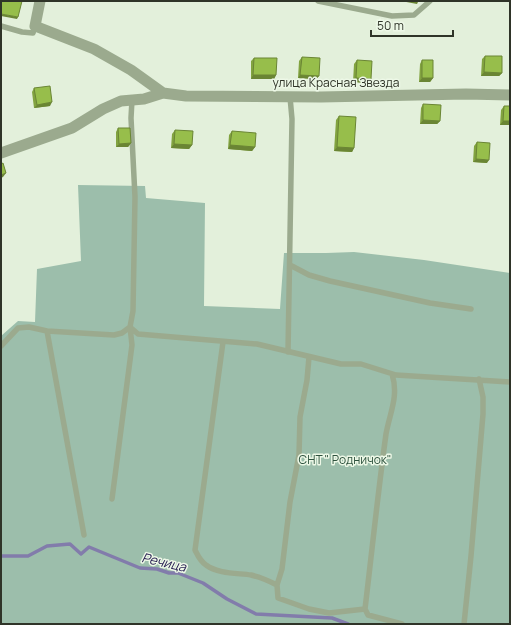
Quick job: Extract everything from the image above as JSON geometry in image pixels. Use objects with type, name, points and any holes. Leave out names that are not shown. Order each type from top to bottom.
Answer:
[{"type":"street","points":[[35,26],[40,1]]},
{"type":"street","name":"улица Красная Звезда","points":[[35,26],[94,49],[131,70],[163,93]]},
{"type":"street","name":"улица Красная Звезда","points":[[1,153],[72,128],[103,109],[121,101],[144,99],[163,93],[186,96],[290,97],[510,95]]},
{"type":"lane","points":[[318,1],[392,16],[414,15],[430,1]]},
{"type":"lane","points":[[1,26],[22,32],[33,33],[35,26]]},
{"type":"lane","points":[[288,352],[292,119],[290,97]]},
{"type":"lane","points":[[112,498],[132,345],[130,327],[133,311],[135,198],[131,118],[132,100]]},
{"type":"lane","points":[[290,264],[309,275],[330,282],[430,303],[471,309]]},
{"type":"lane","points":[[1,346],[18,328],[29,327],[47,331],[114,335],[122,333],[130,327]]},
{"type":"lane","points":[[130,327],[138,334],[256,344],[341,364],[360,364],[392,374],[510,382]]},
{"type":"lane","points":[[47,331],[84,535]]},
{"type":"lane","points":[[223,342],[195,550],[206,566],[222,572],[253,576],[270,581],[277,585]]},
{"type":"lane","points":[[309,357],[307,380],[300,417],[299,455],[290,502],[282,570],[277,585],[278,598],[309,609],[329,613],[366,609]]},
{"type":"lane","points":[[392,374],[395,384],[395,395],[387,432],[366,609],[368,615],[402,624]]},
{"type":"lane","points":[[464,624],[483,414],[483,397],[480,379]]},
{"type":"green space","name":"СНТ \" Родничок\"","points":[[78,185],[145,186],[146,198],[205,203],[204,306],[280,309],[284,253],[354,252],[424,260],[510,273],[510,624],[1,624],[1,336],[18,321],[35,322],[37,269],[81,261]]},
{"type":"building","points":[[1,1],[22,1],[18,17],[1,14]]},
{"type":"building","points":[[485,56],[502,56],[502,73],[484,72]]},
{"type":"building","points":[[302,57],[320,58],[319,76],[300,75]]},
{"type":"building","points":[[254,58],[277,58],[276,75],[253,75]]},
{"type":"building","points":[[357,60],[372,61],[371,79],[356,78]]},
{"type":"building","points":[[422,60],[433,60],[433,78],[422,78]]},
{"type":"building","points":[[50,86],[52,102],[37,105],[34,88]]},
{"type":"building","points":[[423,104],[441,105],[440,121],[423,120]]},
{"type":"building","points":[[504,106],[510,106],[510,121],[503,121]]},
{"type":"building","points":[[339,116],[356,117],[354,148],[337,147]]},
{"type":"building","points":[[118,128],[130,128],[131,143],[119,144]]},
{"type":"building","points":[[175,130],[193,131],[192,145],[174,144]]},
{"type":"building","points":[[232,131],[256,133],[255,147],[230,145]]},
{"type":"building","points":[[477,142],[490,143],[489,160],[476,159]]},
{"type":"building","points":[[3,163],[6,173],[1,175],[1,164]]},
{"type":"waterway","name":"Речица","points":[[1,556],[28,556],[47,546],[70,544],[81,554],[89,547],[140,568],[157,569],[169,573],[178,573],[203,583],[227,599],[256,614],[332,618],[348,624]]}]
